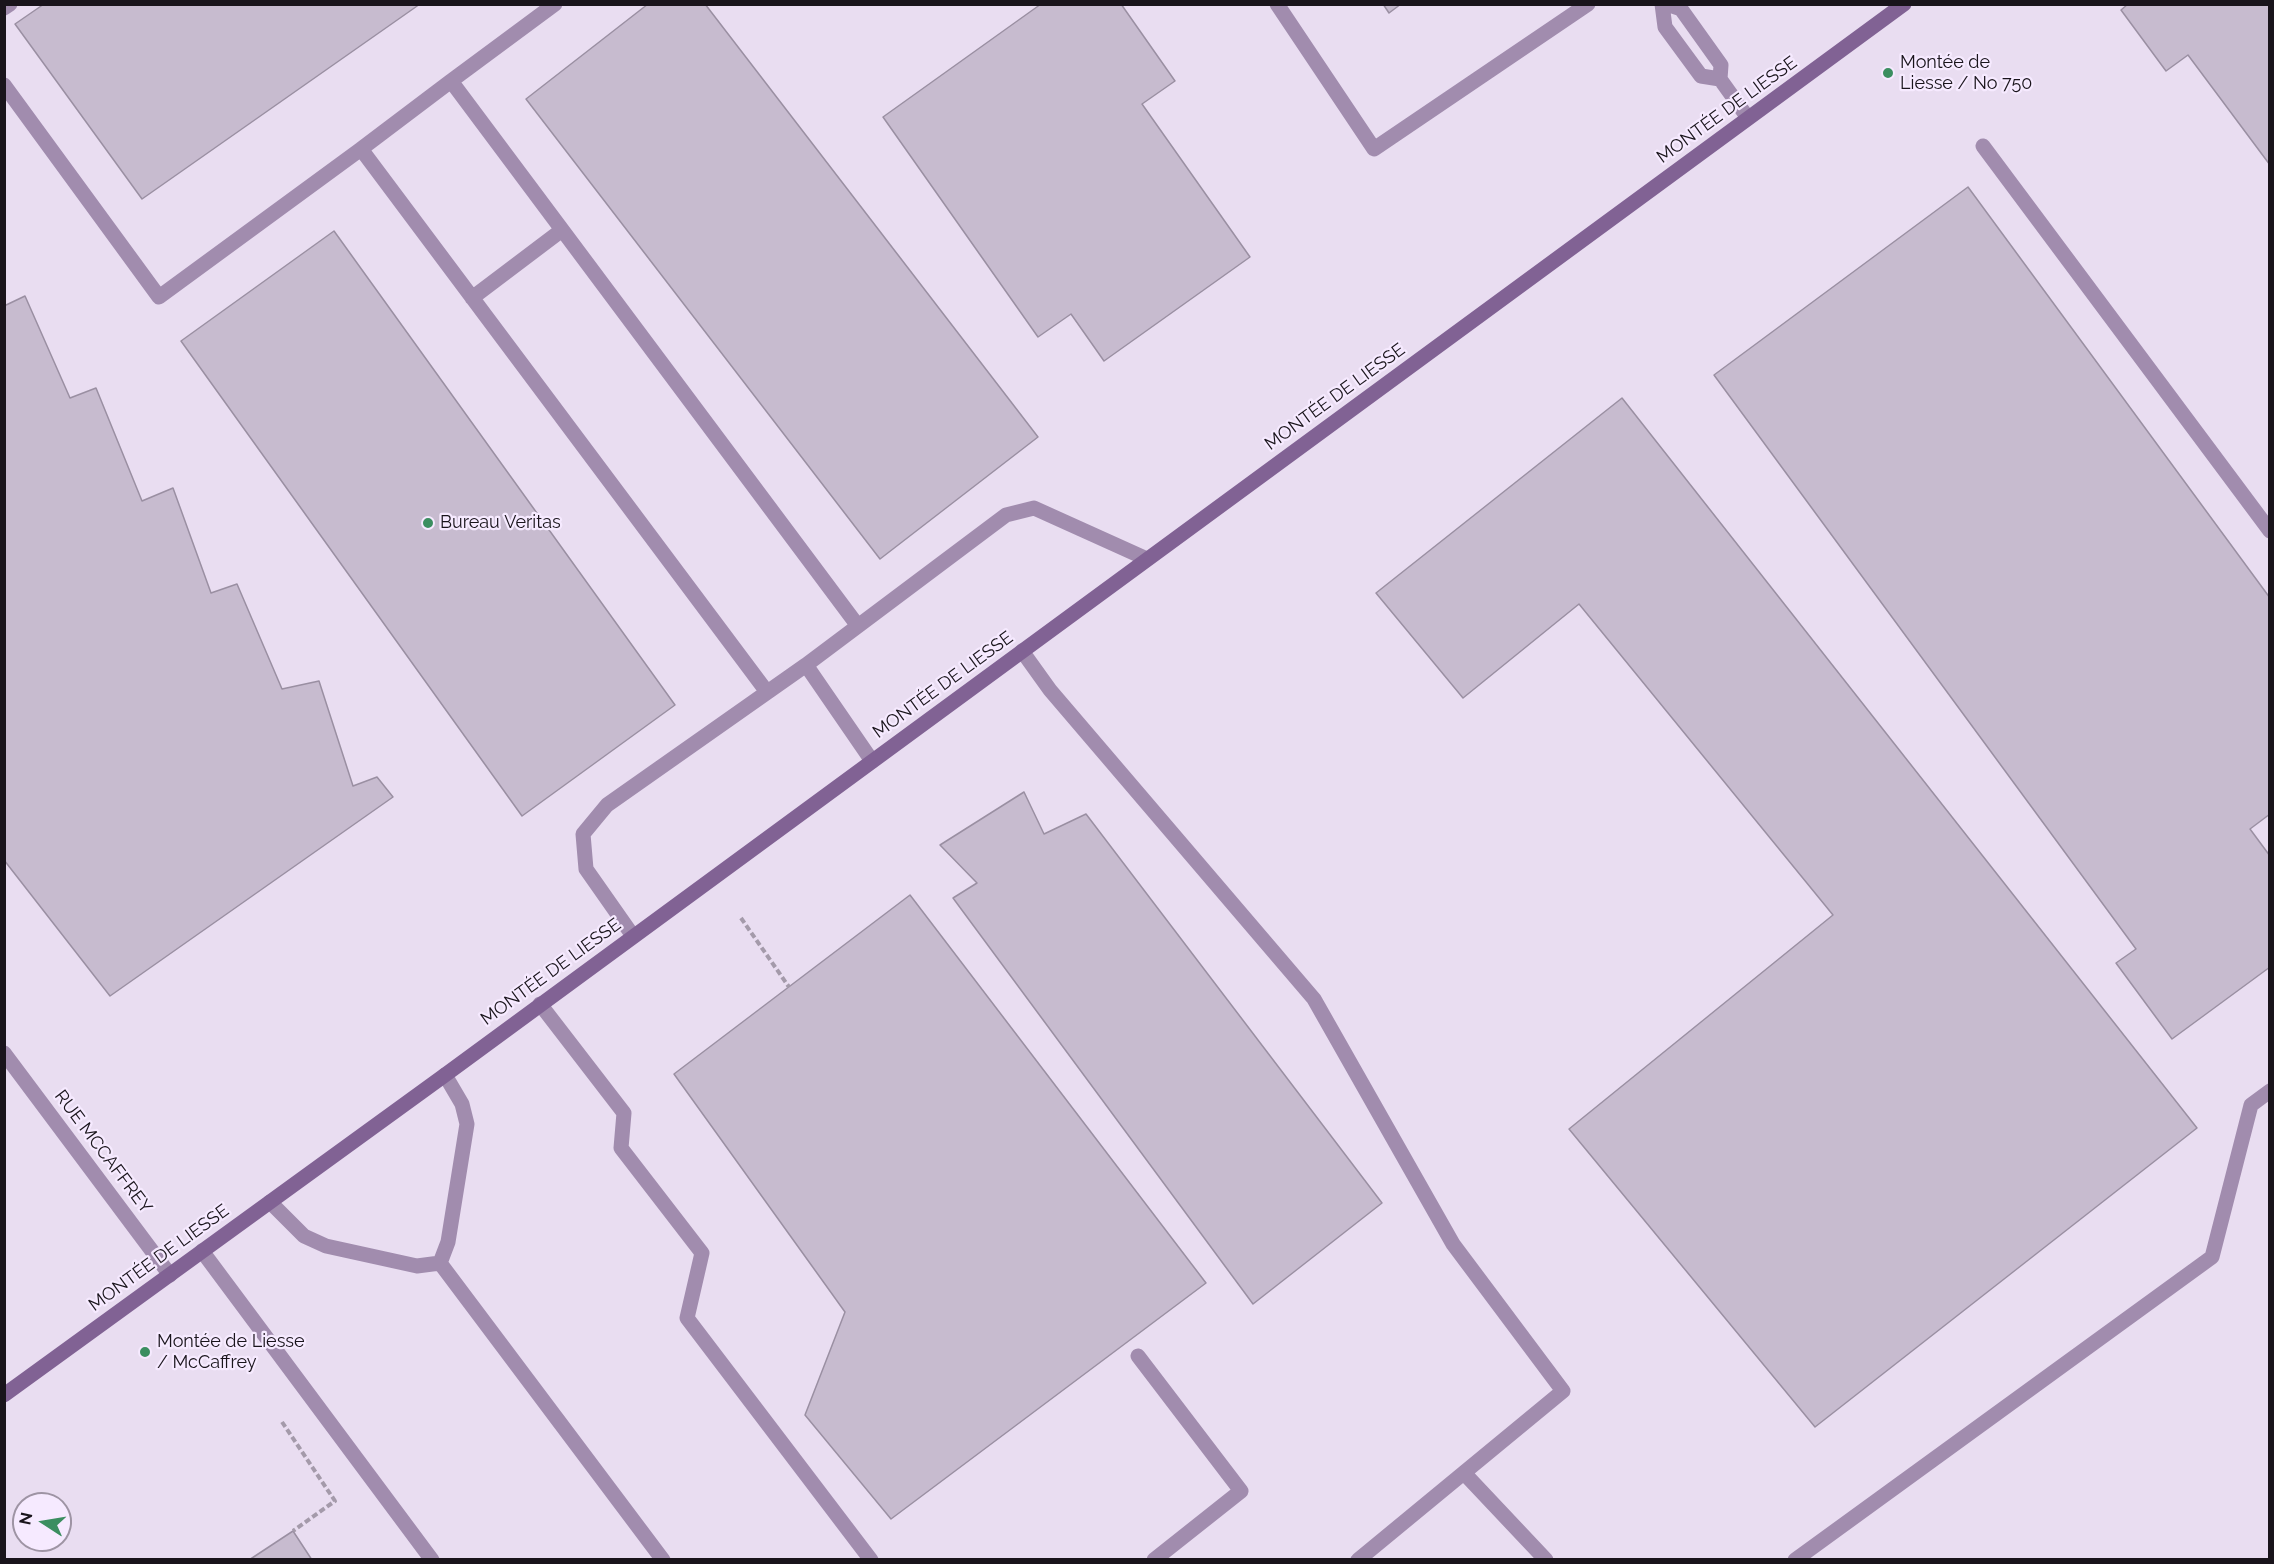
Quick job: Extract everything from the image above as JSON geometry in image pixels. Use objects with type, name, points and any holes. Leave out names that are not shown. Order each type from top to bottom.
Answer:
[{"type":"street","points":[[4,8],[10,4]]},
{"type":"street","points":[[4,85],[159,297],[555,4]]},
{"type":"street","points":[[1277,4],[1374,149],[1588,4]]},
{"type":"street","points":[[1720,79],[1701,76],[1665,27],[1664,4],[1681,9],[1720,65],[1720,79],[1748,117]]},
{"type":"street","name":"MONTÉE DE LIESSE","points":[[4,1395],[445,1075],[1904,4]]},
{"type":"street","points":[[451,81],[858,626]]},
{"type":"street","points":[[1983,146],[2270,531]]},
{"type":"street","points":[[361,149],[767,692]]},
{"type":"street","points":[[472,298],[562,230]]},
{"type":"street","points":[[633,936],[586,869],[584,834],[607,805],[806,665],[1006,515],[1034,508],[1147,559]]},
{"type":"street","points":[[1022,651],[1050,690],[1314,999],[1453,1244],[1563,1391],[1358,1560]]},
{"type":"street","points":[[806,665],[872,761]]},
{"type":"street","points":[[540,1004],[624,1113],[621,1148],[702,1253],[687,1318],[871,1560]]},
{"type":"street","name":"RUE MCCAFFREY","points":[[4,1053],[170,1275]]},
{"type":"street","points":[[440,1263],[448,1242],[466,1124],[462,1104],[445,1075]]},
{"type":"street","points":[[1795,1560],[2212,1257],[2251,1105],[2270,1092]]},
{"type":"street","points":[[270,1202],[304,1236],[326,1246],[417,1266],[440,1263]]},
{"type":"street","points":[[202,1251],[432,1560]]},
{"type":"street","points":[[440,1263],[663,1560]]},
{"type":"street","points":[[1138,1356],[1241,1491],[1154,1560]]},
{"type":"street","points":[[1464,1473],[1546,1560]]},
{"type":"path","points":[[741,918],[789,987]]},
{"type":"path","points":[[282,1422],[336,1501],[293,1531]]},
{"type":"building","points":[[44,4],[420,4],[142,199],[15,24]]},
{"type":"building","points":[[648,4],[705,4],[1038,437],[880,559],[526,99]]},
{"type":"building","points":[[1041,4],[1121,4],[1175,81],[1142,104],[1250,257],[1104,361],[1071,314],[1038,337],[883,117]]},
{"type":"building","points":[[1383,4],[1401,4],[1389,13]]},
{"type":"building","points":[[2128,4],[2270,4],[2270,165],[2188,55],[2166,71],[2121,10]]},
{"type":"building","points":[[1968,187],[2270,598],[2270,814],[2250,829],[2270,856],[2270,967],[2172,1039],[2116,963],[2136,949],[1714,375]]},
{"type":"building","name":"Bureau Veritas","points":[[334,231],[675,705],[522,816],[181,341]]},
{"type":"building","points":[[25,296],[70,398],[96,388],[142,501],[173,488],[211,593],[237,584],[282,689],[319,681],[353,786],[377,777],[393,797],[110,996],[4,860],[4,306]]},
{"type":"building","points":[[1622,398],[2197,1128],[1815,1427],[1569,1129],[1833,915],[1579,604],[1463,698],[1376,593]]},
{"type":"building","points":[[1024,792],[1044,834],[1086,814],[1382,1203],[1253,1304],[953,898],[977,883],[940,845]]},
{"type":"building","points":[[910,895],[1206,1283],[891,1519],[805,1415],[845,1312],[674,1074]]},
{"type":"building","points":[[293,1531],[312,1560],[249,1560]]},
{"type":"place","name":"Montée de Liesse / No 750","points":[[1888,73]]},
{"type":"place","name":"Bureau Veritas","points":[[428,523]]},
{"type":"place","name":"Montée de Liesse / McCaffrey","points":[[145,1352]]}]
